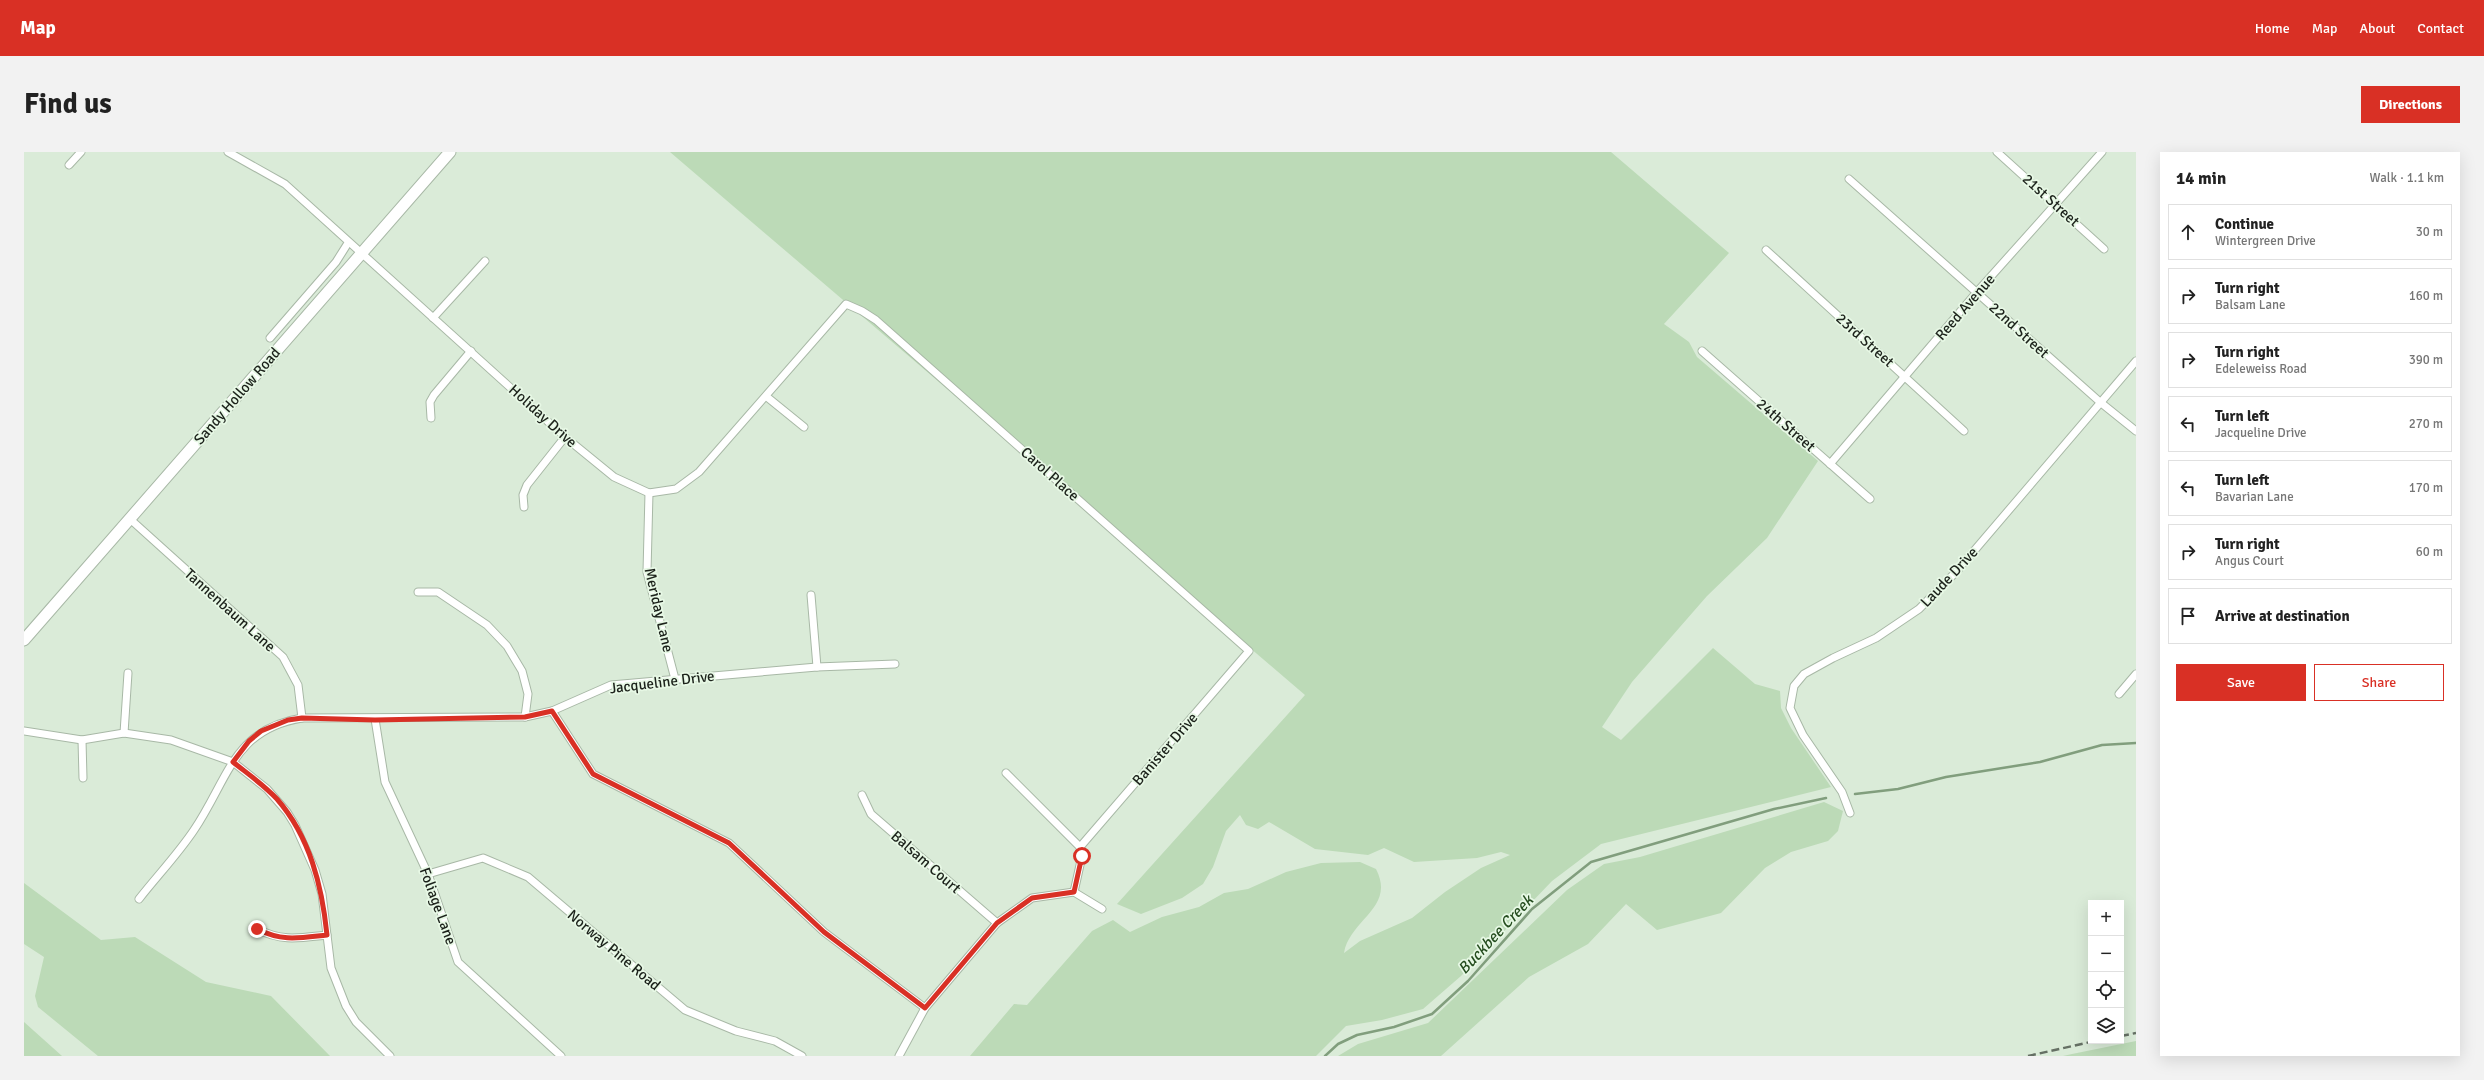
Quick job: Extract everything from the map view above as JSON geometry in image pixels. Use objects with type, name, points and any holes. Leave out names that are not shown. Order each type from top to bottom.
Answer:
[{"type":"street","points":[[69,165],[81,152]]},
{"type":"street","name":"Holiday Drive","points":[[228,152],[285,184],[348,243],[471,351],[565,437],[614,478],[649,493]]},
{"type":"street","name":"Sandy Hollow Road","points":[[24,640],[360,253],[450,152]]},
{"type":"street","name":"21st Street","points":[[1997,152],[2104,249]]},
{"type":"street","name":"Reed Avenue","points":[[1830,464],[1977,292],[2102,152]]},
{"type":"street","name":"22nd Street","points":[[1849,178],[2100,402],[2136,431]]},
{"type":"street","points":[[270,338],[336,262],[348,243]]},
{"type":"street","name":"23rd Street","points":[[1766,250],[1964,430]]},
{"type":"street","points":[[433,318],[485,260]]},
{"type":"street","name":"Carol Place","points":[[767,397],[846,304],[862,311],[876,320],[1249,651]]},
{"type":"street","points":[[431,418],[430,402],[434,395],[471,351]]},
{"type":"street","name":"24th Street","points":[[1702,351],[1870,499]]},
{"type":"street","name":"Laude Drive","points":[[1850,813],[1842,792],[1803,735],[1790,708],[1794,686],[1804,674],[1833,658],[1876,638],[1919,609],[1956,572],[2136,361]]},
{"type":"street","points":[[649,493],[676,489],[699,472],[767,397],[804,427]]},
{"type":"street","points":[[524,507],[523,494],[527,485],[565,437]]},
{"type":"street","name":"Meriday Lane","points":[[649,493],[647,572],[675,679]]},
{"type":"street","name":"Tannenbaum Lane","points":[[130,519],[283,657],[298,685],[302,718]]},
{"type":"street","points":[[418,592],[438,592],[487,625],[507,646],[522,671],[528,694],[525,717]]},
{"type":"street","points":[[811,595],[817,667]]},
{"type":"street","name":"Banister Drive","points":[[1080,847],[1249,651]]},
{"type":"street","name":"Jacqueline Drive","points":[[139,899],[194,830],[233,762],[249,741],[261,731],[276,724],[302,718],[375,720],[525,717],[552,711],[611,685],[817,667],[895,664]]},
{"type":"street","points":[[124,733],[128,673]]},
{"type":"street","points":[[2118,694],[2136,674]]},
{"type":"street","points":[[552,711],[593,774],[729,843],[824,932],[925,1008]]},
{"type":"street","name":"Foliage Lane","points":[[375,720],[386,782],[428,874],[458,962],[561,1056]]},
{"type":"street","points":[[24,731],[82,740],[124,733],[171,740],[233,762],[277,799],[295,825],[307,848],[322,894],[333,975],[346,1006],[356,1022],[390,1056]]},
{"type":"street","points":[[82,740],[83,778]]},
{"type":"street","points":[[1006,773],[1080,847],[1082,856],[1074,892]]},
{"type":"street","name":"Balsam Court","points":[[862,795],[871,814],[997,923]]},
{"type":"street","name":"Norway Pine Road","points":[[428,874],[483,858],[528,877],[685,1010],[736,1031],[775,1041],[802,1056]]},
{"type":"street","points":[[898,1056],[925,1008],[997,923],[1032,898],[1074,892],[1102,910]]},
{"type":"street","points":[[257,929],[276,938],[285,939],[327,935]]},
{"type":"green space","points":[[670,152],[1611,152],[1729,253],[1664,324],[1689,342],[1697,357],[1818,461],[1767,538],[1707,596],[1632,682],[1602,727],[1621,740],[1713,648],[1755,684],[1780,691],[1781,708],[1791,728],[1831,787],[1601,844],[1552,881],[1461,976],[1423,1009],[1382,1020],[1346,1026],[1316,1056],[970,1056],[1014,1004],[1027,1005],[1092,931],[1113,920],[1130,932],[1162,917],[1199,907],[1224,893],[1248,889],[1286,872],[1321,863],[1360,862],[1376,869],[1381,882],[1380,894],[1370,913],[1354,931],[1348,941],[1344,953],[1360,941],[1412,918],[1445,892],[1481,868],[1510,855],[1501,852],[1477,858],[1414,862],[1384,848],[1368,855],[1315,849],[1269,822],[1258,829],[1246,825],[1240,815],[1226,831],[1213,867],[1203,884],[1182,898],[1141,914],[1117,904],[1305,695]]},
{"type":"green space","points":[[1824,802],[1843,811],[1838,831],[1828,841],[1791,852],[1765,868],[1721,913],[1657,930],[1626,904],[1588,944],[1529,977],[1441,1056],[1338,1056],[1358,1044],[1428,1023],[1567,890],[1604,864],[1640,857]]},
{"type":"green space","points":[[24,883],[101,940],[135,937],[206,982],[271,996],[330,1056],[98,1056],[38,1007],[35,996],[44,957],[24,944]]},
{"type":"green space","points":[[24,1022],[62,1056],[24,1056]]},
{"type":"green space","points":[[2136,1041],[2136,1056],[2063,1056],[2124,1044]]},
{"type":"waterway","points":[[1855,794],[1898,789],[1946,777],[2040,762],[2102,745],[2136,743]]},
{"type":"waterway","name":"Buckbee Creek","points":[[1325,1056],[1338,1044],[1357,1035],[1394,1027],[1432,1014],[1468,981],[1532,909],[1591,862],[1774,809],[1826,798]]},
{"type":"railway","points":[[2124,1035],[2136,1033]]},
{"type":"railway","points":[[2028,1056],[2088,1043]]},
{"type":"route","points":[[257,929],[276,938],[285,939],[327,935],[322,894],[307,848],[295,825],[277,799],[233,762],[249,741],[261,731],[288,720],[302,718],[375,720],[525,717],[552,711],[593,774],[729,843],[824,932],[925,1008],[997,923],[1032,898],[1074,892],[1082,856]]}]
